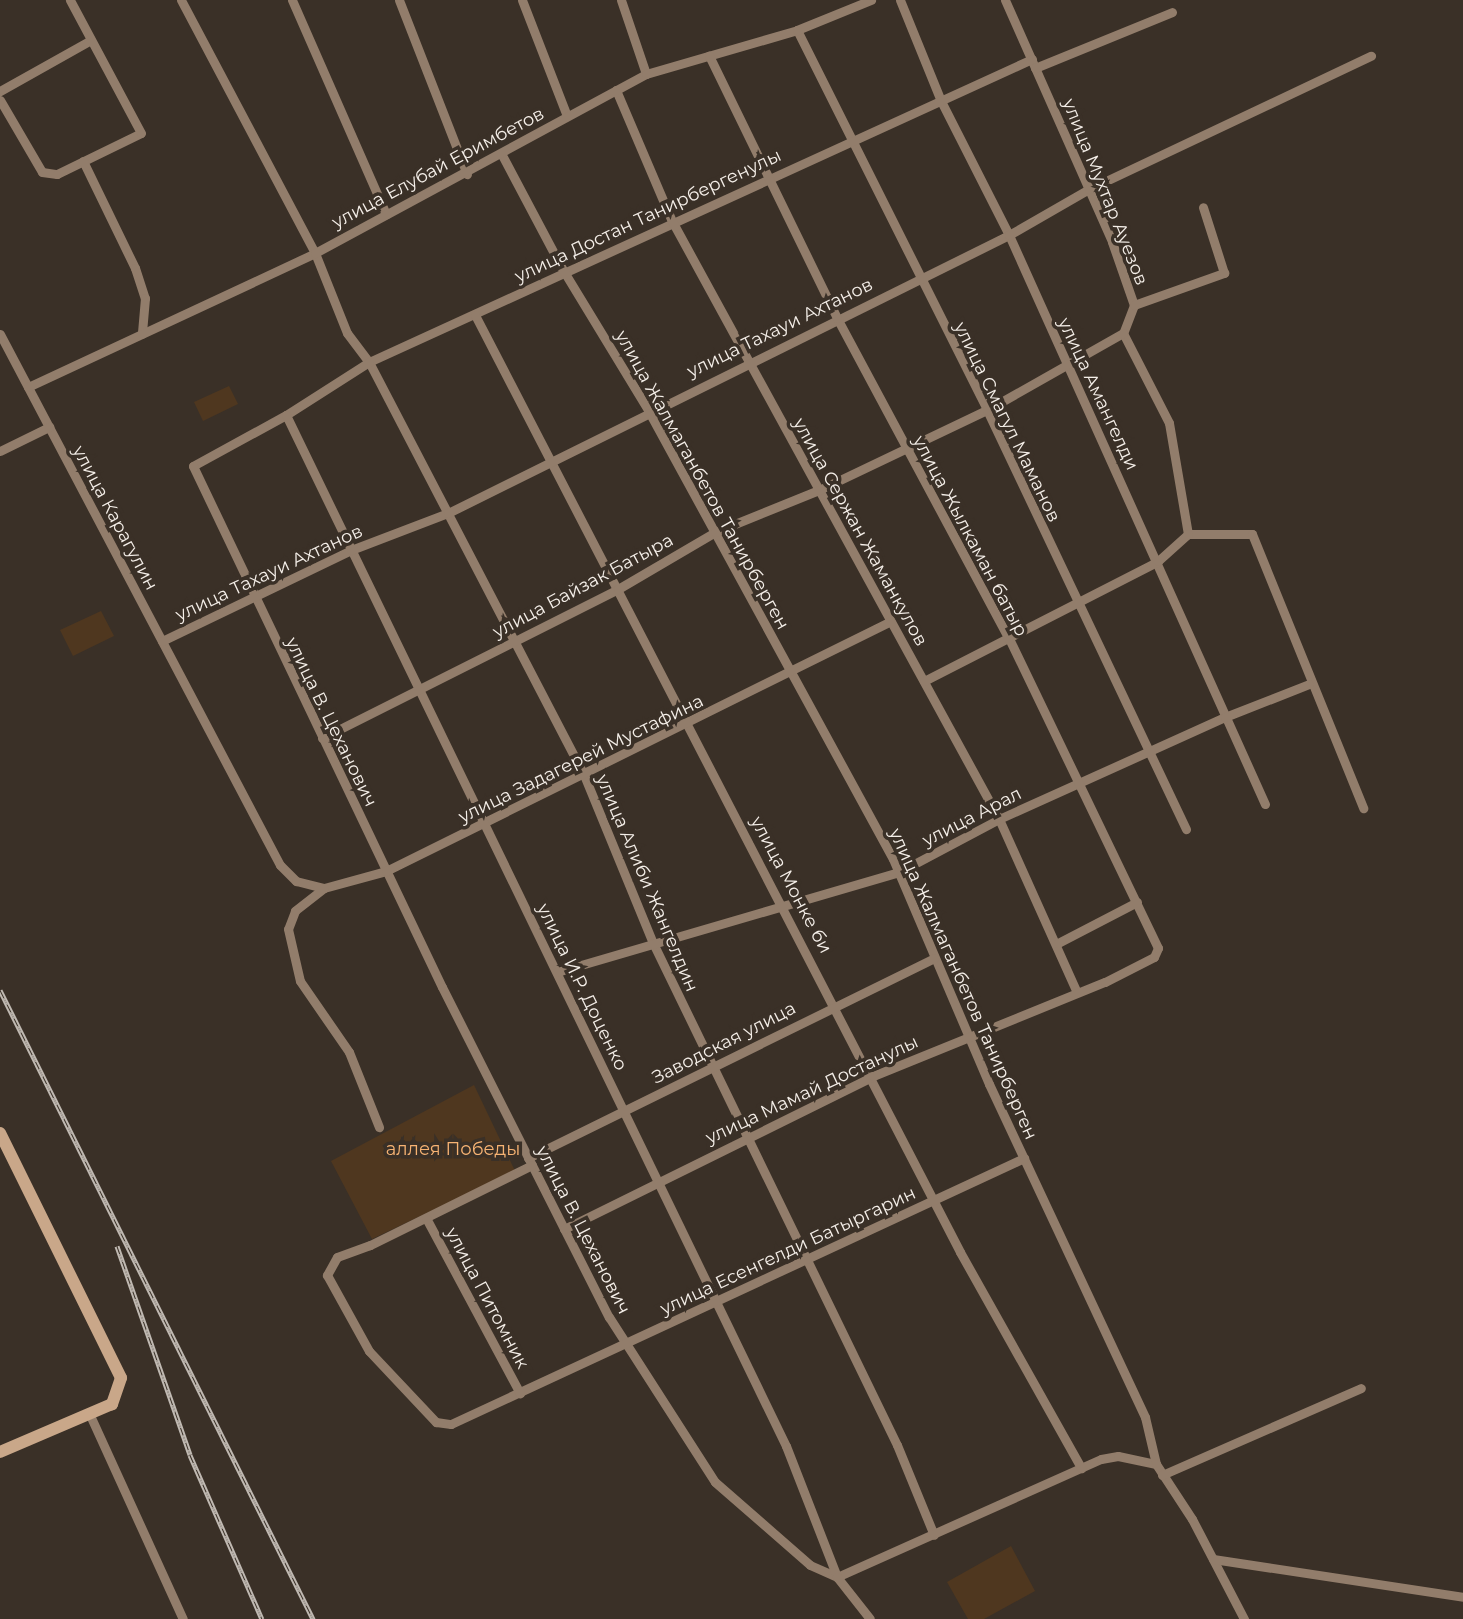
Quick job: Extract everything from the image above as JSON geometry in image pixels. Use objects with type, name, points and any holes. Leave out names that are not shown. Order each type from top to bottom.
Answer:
[{"type":"street","points":[[0,100],[43,172],[57,174],[141,133],[70,0]]},
{"type":"street","name":"улица Алиби Жангелдин","points":[[181,0],[315,253],[347,332],[369,362],[584,775],[653,943],[804,1262],[897,1445],[934,1535]]},
{"type":"street","points":[[292,0],[386,214]]},
{"type":"street","points":[[399,0],[467,174]]},
{"type":"street","points":[[522,0],[567,116]]},
{"type":"street","points":[[621,0],[646,74]]},
{"type":"street","name":"улица Елубай Еримбетов","points":[[28,387],[315,253],[467,174],[646,74],[797,30],[871,0]]},
{"type":"street","name":"улица Амангелди","points":[[900,0],[941,101],[1009,235],[1158,561],[1265,804]]},
{"type":"street","name":"улица Мухтар Ауезов","points":[[1005,0],[1089,189],[1134,305],[1123,333]]},
{"type":"street","name":"улица Достан Танирбергенулы","points":[[193,467],[286,415],[369,362],[475,315],[563,270],[941,101],[1033,63],[1172,12]]},
{"type":"street","name":"улица Смагул Маманов","points":[[797,30],[987,410],[1147,752],[1186,829]]},
{"type":"street","points":[[0,91],[91,40]]},
{"type":"street","name":"улица Жылкаман батыр","points":[[709,55],[766,177],[837,318],[1009,639],[1158,948],[1154,957],[1105,982],[1076,990]]},
{"type":"street","name":"улица Тахауи Ахтанов","points":[[162,641],[351,550],[448,513],[648,410],[1009,235],[1089,189],[1371,56]]},
{"type":"street","name":"улица Сержан Жаманкулов","points":[[616,90],[672,220],[999,819],[1058,943],[1076,990]]},
{"type":"street","name":"улица Жалмаганбетов Танирберген","points":[[502,155],[563,270],[648,410],[899,873],[1024,1158],[1145,1417],[1156,1464],[1213,1559],[1244,1619]]},
{"type":"street","points":[[83,161],[135,268],[145,298],[142,334]]},
{"type":"street","points":[[1134,305],[1224,273],[1203,206]]},
{"type":"street","name":"улица Монке би","points":[[475,315],[786,907],[961,1252],[1081,1468]]},
{"type":"street","points":[[1123,333],[1169,423],[1188,534]]},
{"type":"street","name":"улица Байзак Батыра","points":[[322,738],[421,692],[515,639],[618,590],[715,532],[819,490],[904,446],[987,410],[1065,362],[1123,333]]},
{"type":"street","name":"улица Карагулин","points":[[0,334],[280,865],[296,881],[324,888]]},
{"type":"street","name":"улица И.Р. Доценко","points":[[286,415],[786,1446],[837,1577]]},
{"type":"street","points":[[0,451],[49,427]]},
{"type":"street","name":"улица В. Цеханович","points":[[193,467],[386,871],[564,1229],[626,1344],[715,1482],[810,1564],[837,1577]]},
{"type":"street","points":[[924,681],[1158,561],[1188,534],[1252,534],[1309,684],[1363,808]]},
{"type":"street","name":"улица Задагерей Мустафина","points":[[324,888],[386,871],[792,674],[891,621]]},
{"type":"street","name":"улица Арал","points":[[557,972],[899,873],[999,819],[1225,717],[1309,684]]},
{"type":"street","points":[[324,888],[295,911],[288,929],[300,981],[349,1052],[379,1127]]},
{"type":"street","points":[[1058,943],[1137,902]]},
{"type":"street","name":"Заводская улица","points":[[451,1424],[436,1422],[369,1351],[327,1275],[337,1257],[426,1218],[624,1111],[713,1069],[835,1003],[935,958]]},
{"type":"street","name":"улица Мамай Достанулы","points":[[564,1229],[873,1076],[1076,990]]},
{"type":"street","points":[[0,1133],[121,1378],[112,1404],[0,1452]]},
{"type":"street","name":"улица Есенгелди Батыргарин","points":[[451,1424],[717,1303],[1024,1158]]},
{"type":"street","name":"улица Питомник","points":[[426,1218],[520,1393]]},
{"type":"street","points":[[1162,1475],[1362,1388]]},
{"type":"street","points":[[89,1413],[183,1619]]},
{"type":"street","points":[[870,1619],[837,1577],[1101,1459],[1118,1456],[1156,1464]]},
{"type":"street","points":[[1213,1559],[1463,1597]]},
{"type":"green space","points":[[229,386],[238,404],[203,421],[194,402]]},
{"type":"green space","points":[[101,611],[114,636],[73,656],[60,630]]},
{"type":"green space","name":"аллея Победы","points":[[474,1085],[515,1171],[372,1239],[331,1161]]},
{"type":"green space","points":[[1011,1546],[1035,1591],[984,1619],[968,1619],[947,1582]]},
{"type":"railway","points":[[0,990],[313,1619]]},
{"type":"railway","points":[[117,1246],[190,1455],[262,1619]]}]
